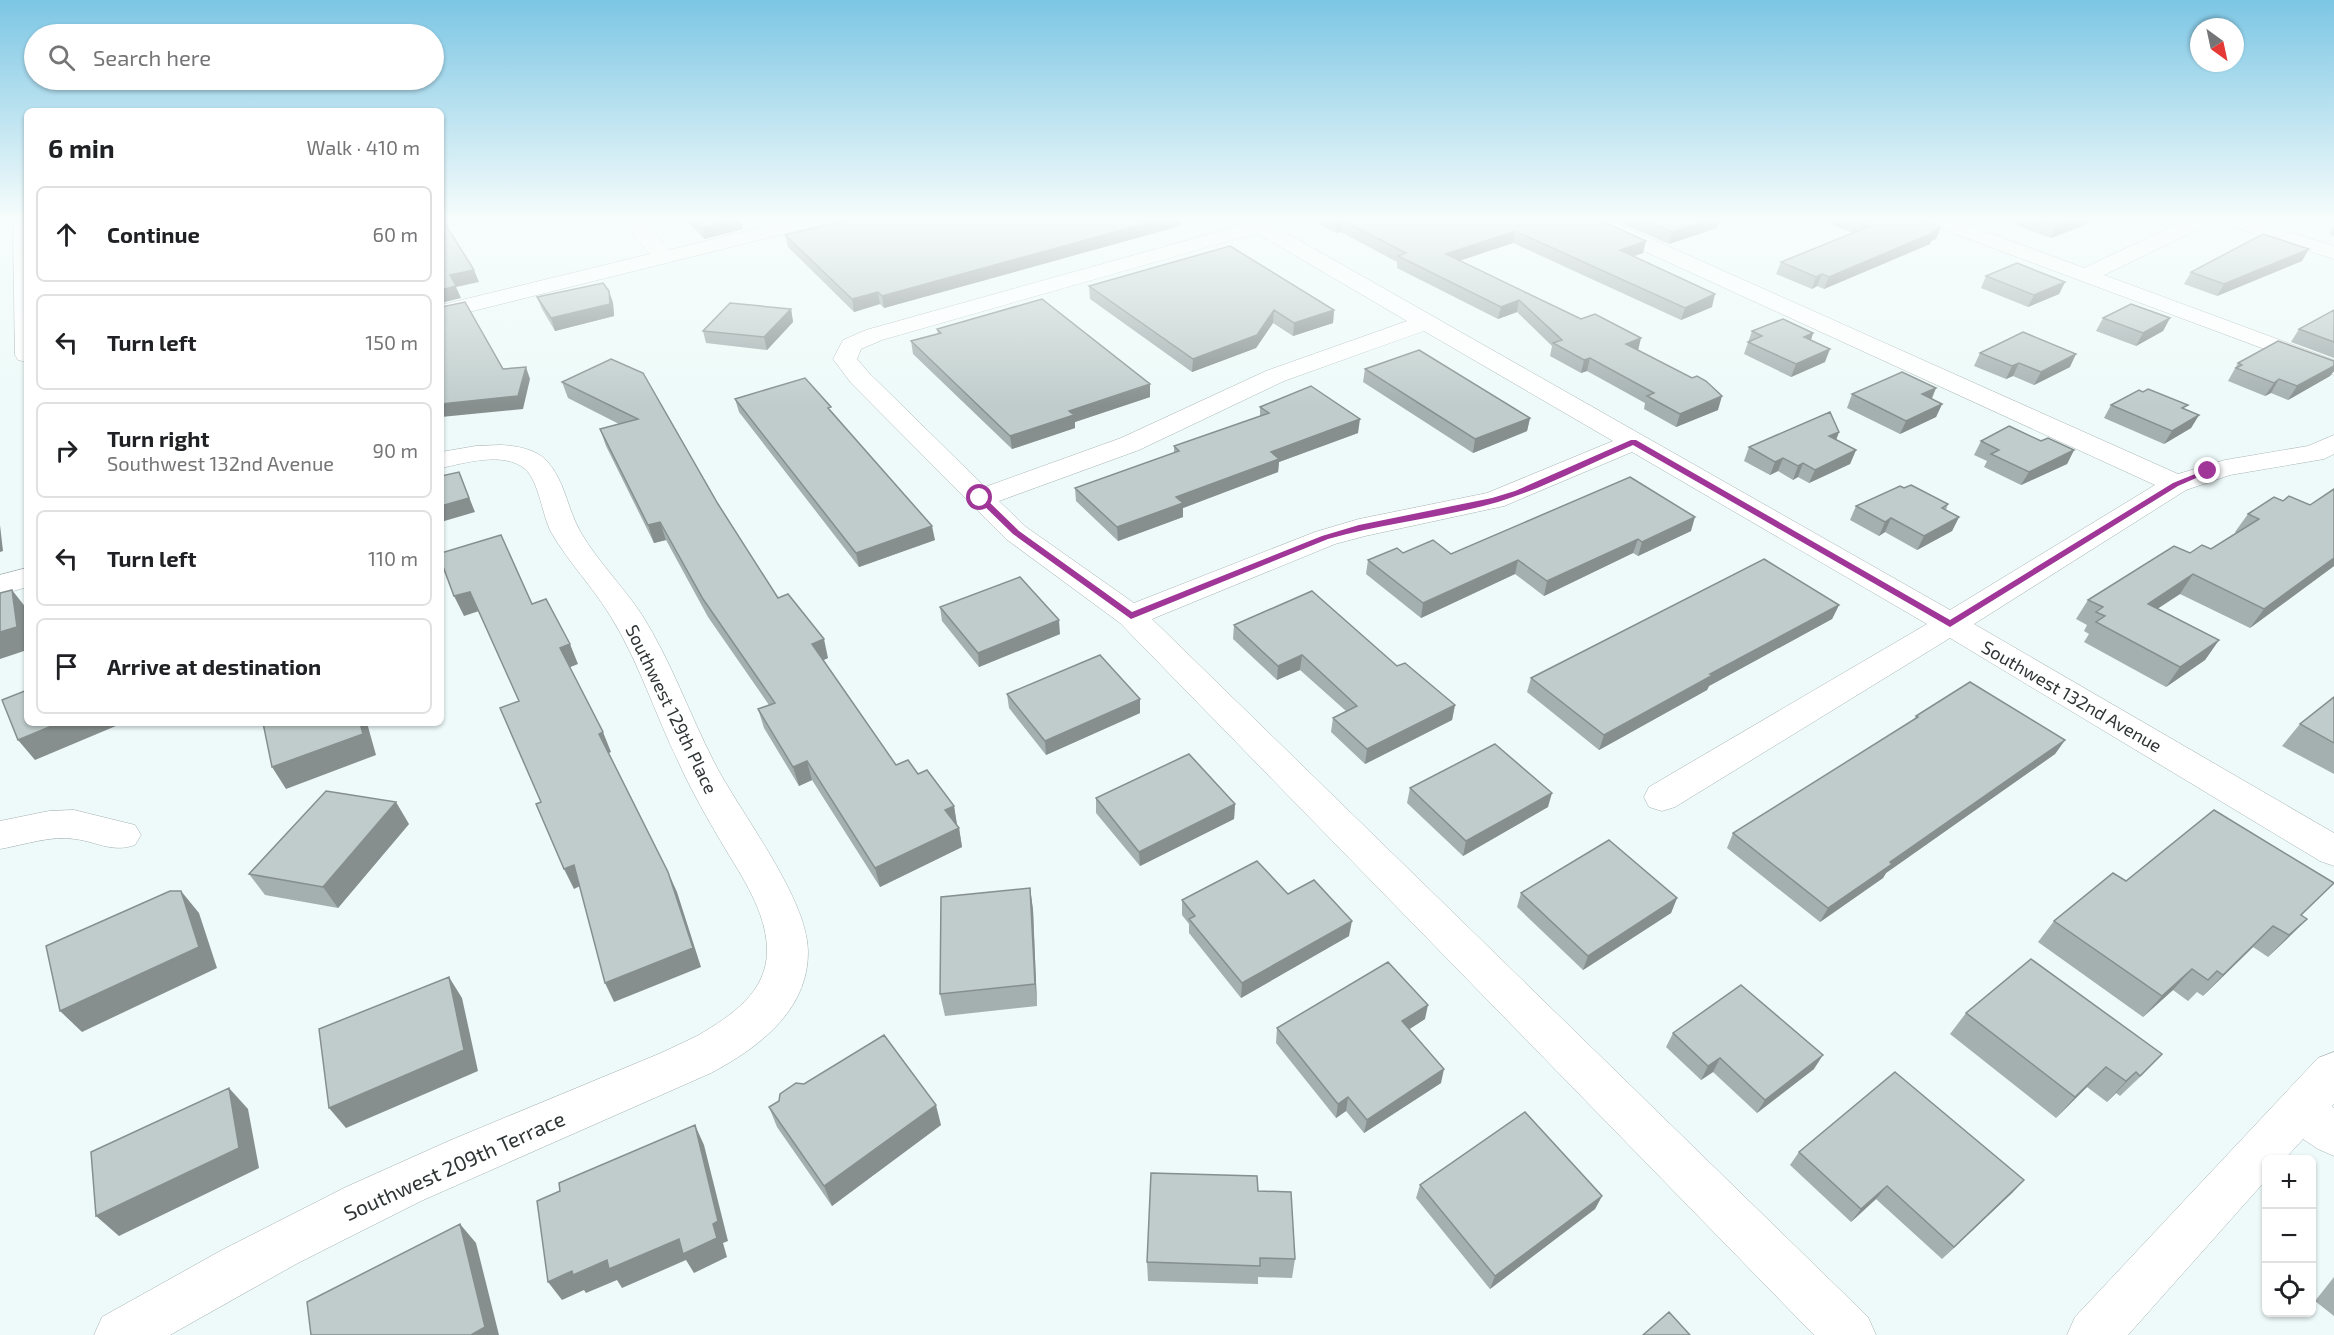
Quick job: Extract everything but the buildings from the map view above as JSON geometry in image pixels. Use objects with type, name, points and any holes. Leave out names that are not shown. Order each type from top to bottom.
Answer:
[{"type":"street","points":[[444,311],[563,281]]},
{"type":"street","points":[[1056,281],[874,335],[851,345],[845,359],[851,368],[1016,532],[1131,616],[1850,1335]]},
{"type":"street","name":"Southwest 132nd Avenue","points":[[1355,281],[1950,624],[2334,851]]},
{"type":"street","points":[[1728,281],[2176,484]]},
{"type":"street","points":[[2103,281],[2334,368]]},
{"type":"street","points":[[980,498],[1130,444],[1275,376],[1426,322]]},
{"type":"street","points":[[1131,616],[1325,538],[1359,528],[1494,500],[1634,442]]},
{"type":"street","points":[[1662,797],[1950,624],[2176,484],[2208,471],[2315,453],[2334,443]]},
{"type":"street","name":"Southwest 129th Place","points":[[444,460],[471,455],[510,454],[525,458],[539,467],[566,533],[631,623],[647,652],[705,780],[777,906],[786,927],[789,949],[780,988]]},
{"type":"street","points":[[0,585],[24,578]]},
{"type":"street","points":[[0,836],[49,825],[74,824],[122,835]]},
{"type":"street","name":"Southwest 209th Terrace","points":[[120,1335],[264,1254],[390,1191],[695,1060],[736,1035],[761,1014],[780,988]]},
{"type":"street","points":[[2093,1335],[2317,1122],[2334,1072]]},
{"type":"route","points":[[980,498],[1016,532],[1131,616],[1289,550],[1359,528],[1494,500],[1634,442],[1950,624],[2176,484],[2208,471]]}]
